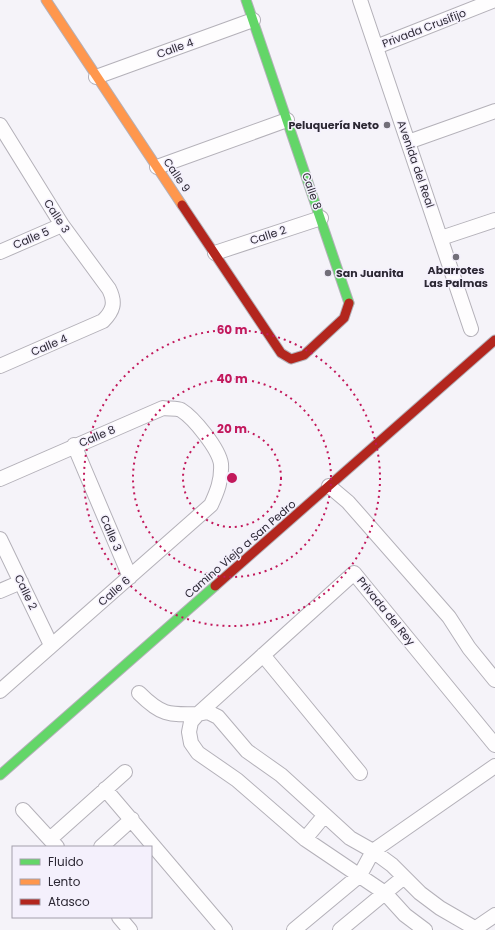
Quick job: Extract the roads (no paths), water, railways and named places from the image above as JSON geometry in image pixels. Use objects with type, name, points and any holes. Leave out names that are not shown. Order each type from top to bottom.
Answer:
[{"type":"street","name":"Calle 9","points":[[46,0],[281,353],[291,359]]},
{"type":"street","name":"Calle 8","points":[[246,0],[349,302],[344,318],[304,355],[291,359]]},
{"type":"street","name":"Avenida del Real","points":[[360,0],[471,329]]},
{"type":"street","name":"Privada Crusifijo","points":[[376,47],[495,0]]},
{"type":"street","name":"Calle 4","points":[[96,77],[253,20]]},
{"type":"street","points":[[408,142],[495,111]]},
{"type":"street","points":[[157,167],[287,120]]},
{"type":"street","name":"Calle 3","points":[[2,133],[62,225],[109,289],[113,298],[114,306]]},
{"type":"street","name":"Calle 2","points":[[215,253],[321,218]]},
{"type":"street","points":[[441,238],[495,220]]},
{"type":"street","name":"Calle 5","points":[[0,252],[62,225]]},
{"type":"street","name":"Calle 4","points":[[0,366],[103,321],[109,315],[114,306]]},
{"type":"street","name":"Camino Viejo a San Pedro","points":[[0,775],[495,340]]},
{"type":"street","name":"Calle 8","points":[[0,479],[74,445],[163,408],[180,410],[201,429],[213,446],[221,463],[220,484]]},
{"type":"street","name":"Calle 3","points":[[74,445],[130,577]]},
{"type":"street","name":"Calle 6","points":[[0,691],[211,505],[220,484]]},
{"type":"street","points":[[329,486],[348,502],[448,617],[469,648],[495,680]]},
{"type":"street","name":"Calle 2","points":[[0,539],[52,645]]},
{"type":"street","name":"Privada del Rey","points":[[425,930],[405,915],[385,893],[305,838],[237,780],[203,757],[193,748],[189,737],[189,726],[198,714],[354,573],[495,745]]},
{"type":"street","points":[[0,591],[21,582]]},
{"type":"street","points":[[263,655],[360,773]]},
{"type":"street","points":[[139,693],[154,709],[180,714],[198,714],[208,712],[218,717],[247,751],[304,795],[324,816],[350,838],[373,852],[404,877],[420,893],[440,908],[475,929],[495,915]]},
{"type":"street","points":[[294,930],[360,875],[373,852],[495,766]]},
{"type":"street","points":[[23,810],[53,843],[105,789],[125,772]]},
{"type":"street","points":[[105,789],[132,819],[224,930]]},
{"type":"street","points":[[305,838],[324,816]]},
{"type":"street","points":[[102,846],[132,819]]},
{"type":"street","points":[[340,930],[404,877]]},
{"type":"street","points":[[120,918],[130,930]]},
{"type":"place","name":"Peluquería Neto","points":[[387,125]]},
{"type":"place","name":"Abarrotes Las Palmas","points":[[456,257]]},
{"type":"place","name":"San Juanita","points":[[328,273]]}]
